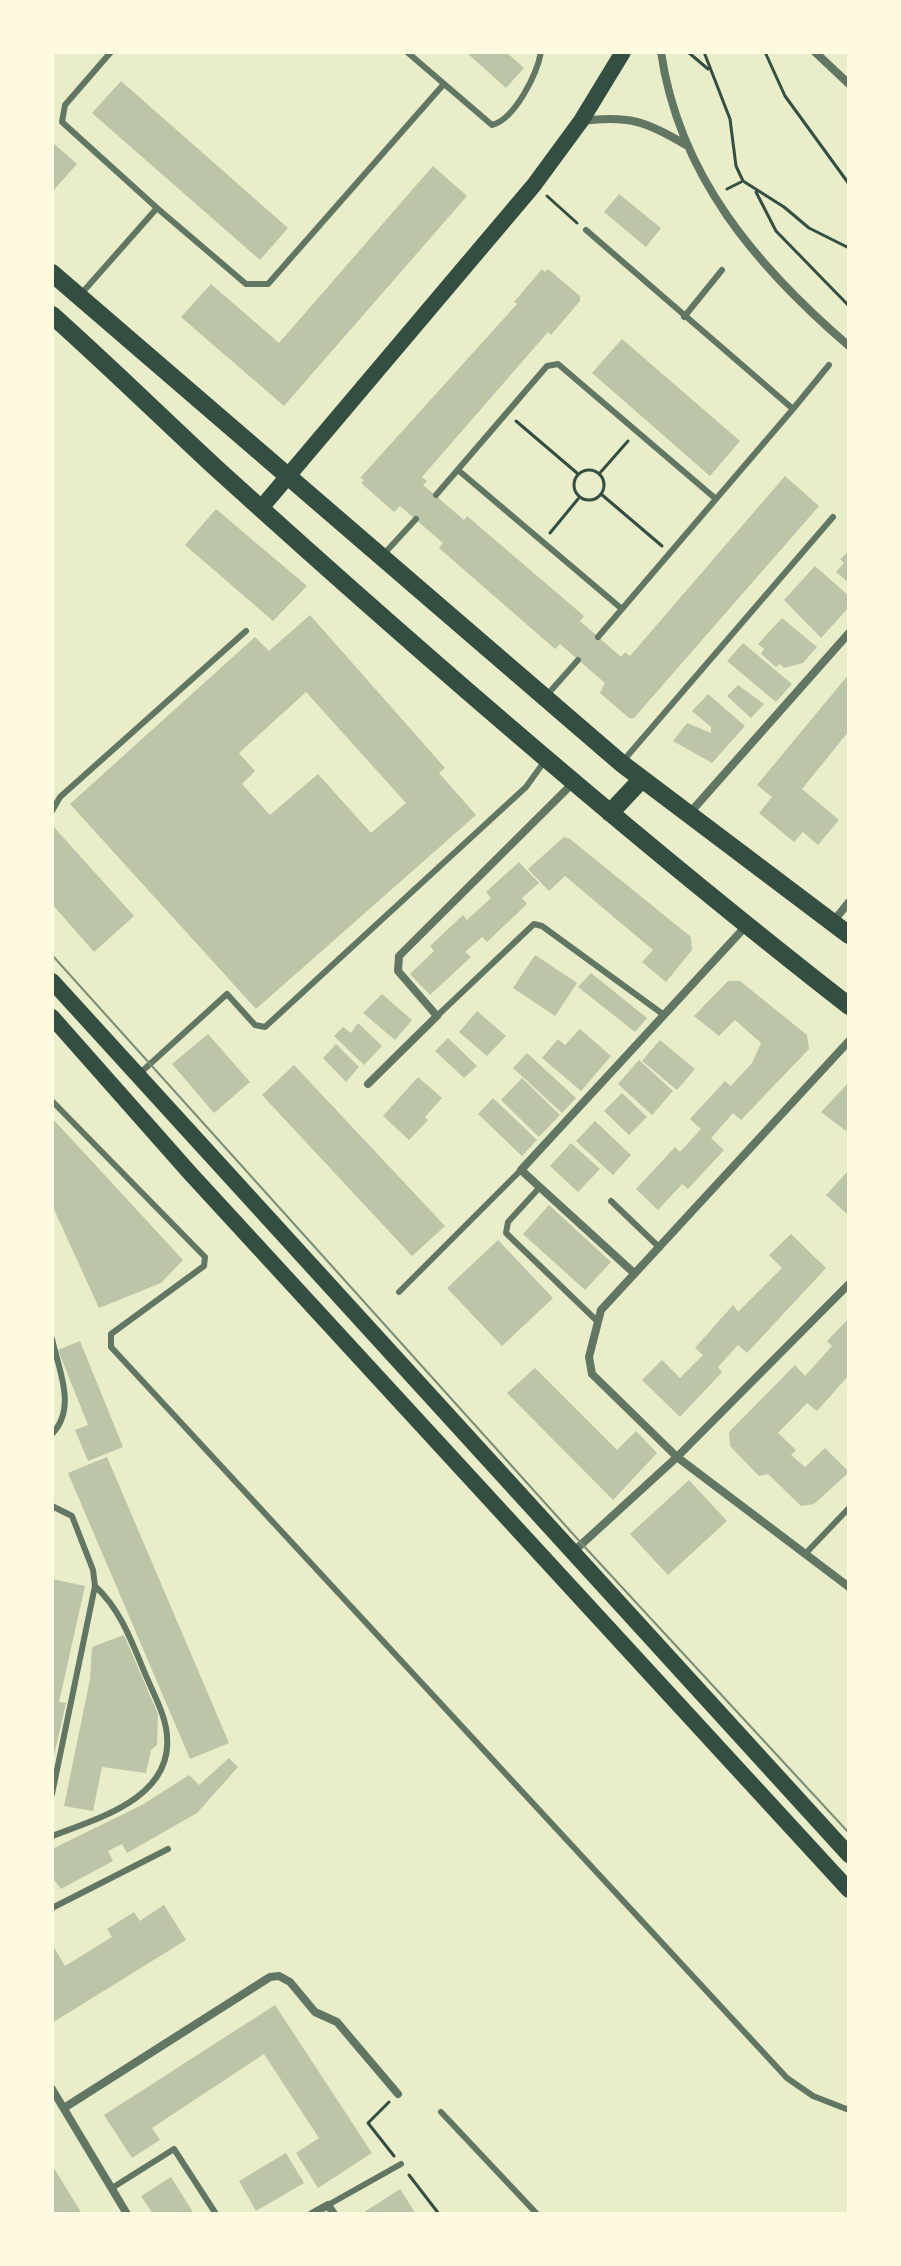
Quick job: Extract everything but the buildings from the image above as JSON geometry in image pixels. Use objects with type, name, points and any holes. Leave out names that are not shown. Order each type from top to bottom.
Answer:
[{"type":"main road","points":[[261,508],[534,185],[581,121],[623,52]]},
{"type":"main road","points":[[52,273],[641,780],[849,935]]},
{"type":"main road","points":[[52,315],[261,508],[573,783],[746,926],[849,1006]]},
{"type":"main road","points":[[610,813],[641,780]]},
{"type":"main road","points":[[52,981],[849,1855]]},
{"type":"main road","points":[[52,1010],[67,997]]},
{"type":"main road","points":[[52,1017],[189,1172],[849,1890]]},
{"type":"main road","points":[[554,1569],[573,1552]]},
{"type":"street","points":[[661,52],[669,98],[686,145],[712,196],[745,244],[849,346]]},
{"type":"street","points":[[815,52],[849,84]]},
{"type":"street","points":[[581,121],[615,117],[642,121],[686,145]]},
{"type":"street","points":[[687,816],[849,633]]},
{"type":"street","points":[[368,1084],[437,1016],[398,971],[399,956],[573,783]]},
{"type":"street","points":[[832,923],[849,902]]},
{"type":"street","points":[[634,1273],[521,1170],[746,926]]},
{"type":"street","points":[[849,1041],[601,1310],[589,1357],[592,1374],[677,1457],[807,1552],[849,1587]]},
{"type":"street","points":[[573,1552],[677,1457],[849,1284]]},
{"type":"street","points":[[64,2108],[270,1977],[279,1976],[290,1982],[315,2012],[337,2022],[398,2094]]},
{"type":"street","points":[[52,2089],[127,2214]]},
{"type":"street","points":[[312,2214],[328,2205],[334,2214]]},
{"type":"lane","points":[[111,52],[65,105],[62,122],[246,284],[268,284],[443,85]]},
{"type":"lane","points":[[407,52],[487,124],[501,123],[534,73],[541,52]]},
{"type":"lane","points":[[79,297],[157,208]]},
{"type":"lane","points":[[586,230],[793,409]]},
{"type":"lane","points":[[684,317],[722,270]]},
{"type":"lane","points":[[436,495],[547,366],[558,364],[716,499]]},
{"type":"lane","points":[[598,637],[829,365]]},
{"type":"lane","points":[[458,470],[622,609]]},
{"type":"lane","points":[[621,763],[833,517]]},
{"type":"lane","points":[[381,557],[416,519]]},
{"type":"lane","points":[[52,811],[60,797],[246,631]]},
{"type":"lane","points":[[544,697],[578,660]]},
{"type":"lane","points":[[138,1075],[227,994],[255,1025],[265,1027],[526,787],[546,759]]},
{"type":"lane","points":[[437,1016],[534,924],[542,926],[664,1015]]},
{"type":"lane","points":[[52,1101],[205,1257],[204,1266],[111,1334],[111,1347],[787,2078],[813,2096],[849,2110]]},
{"type":"lane","points":[[399,1292],[521,1170]]},
{"type":"lane","points":[[540,1187],[508,1222],[506,1233],[597,1321]]},
{"type":"lane","points":[[611,1201],[660,1248]]},
{"type":"lane","points":[[52,1339],[66,1400],[64,1419],[52,1434]]},
{"type":"lane","points":[[52,1506],[72,1516],[93,1570],[95,1586],[52,1794]]},
{"type":"lane","points":[[807,1552],[849,1508]]},
{"type":"lane","points":[[52,1836],[138,1798],[153,1786],[166,1756],[164,1719],[111,1600],[95,1586]]},
{"type":"lane","points":[[52,1908],[168,1849]]},
{"type":"lane","points":[[441,2112],[537,2214]]},
{"type":"lane","points":[[112,2188],[174,2149],[216,2214]]},
{"type":"lane","points":[[328,2205],[401,2164]]},
{"type":"path","points":[[688,52],[708,69]]},
{"type":"path","points":[[704,52],[708,69],[730,119],[738,175],[809,228],[849,248]]},
{"type":"path","points":[[765,52],[785,96],[849,184]]},
{"type":"path","points":[[534,185],[586,230]]},
{"type":"path","points":[[756,191],[776,231],[849,306]]},
{"type":"path","points":[[507,413],[578,474]]},
{"type":"path","points":[[599,474],[637,431]]},
{"type":"path","points":[[590,470],[599,474],[604,485],[601,494],[589,501],[579,497],[573,484],[578,474],[590,470]]},
{"type":"path","points":[[601,494],[670,553]]},
{"type":"path","points":[[543,542],[579,497]]},
{"type":"path","points":[[398,2094],[368,2123],[439,2214]]},
{"type":"tram line","points":[[52,955],[582,1544],[849,1833]]}]
